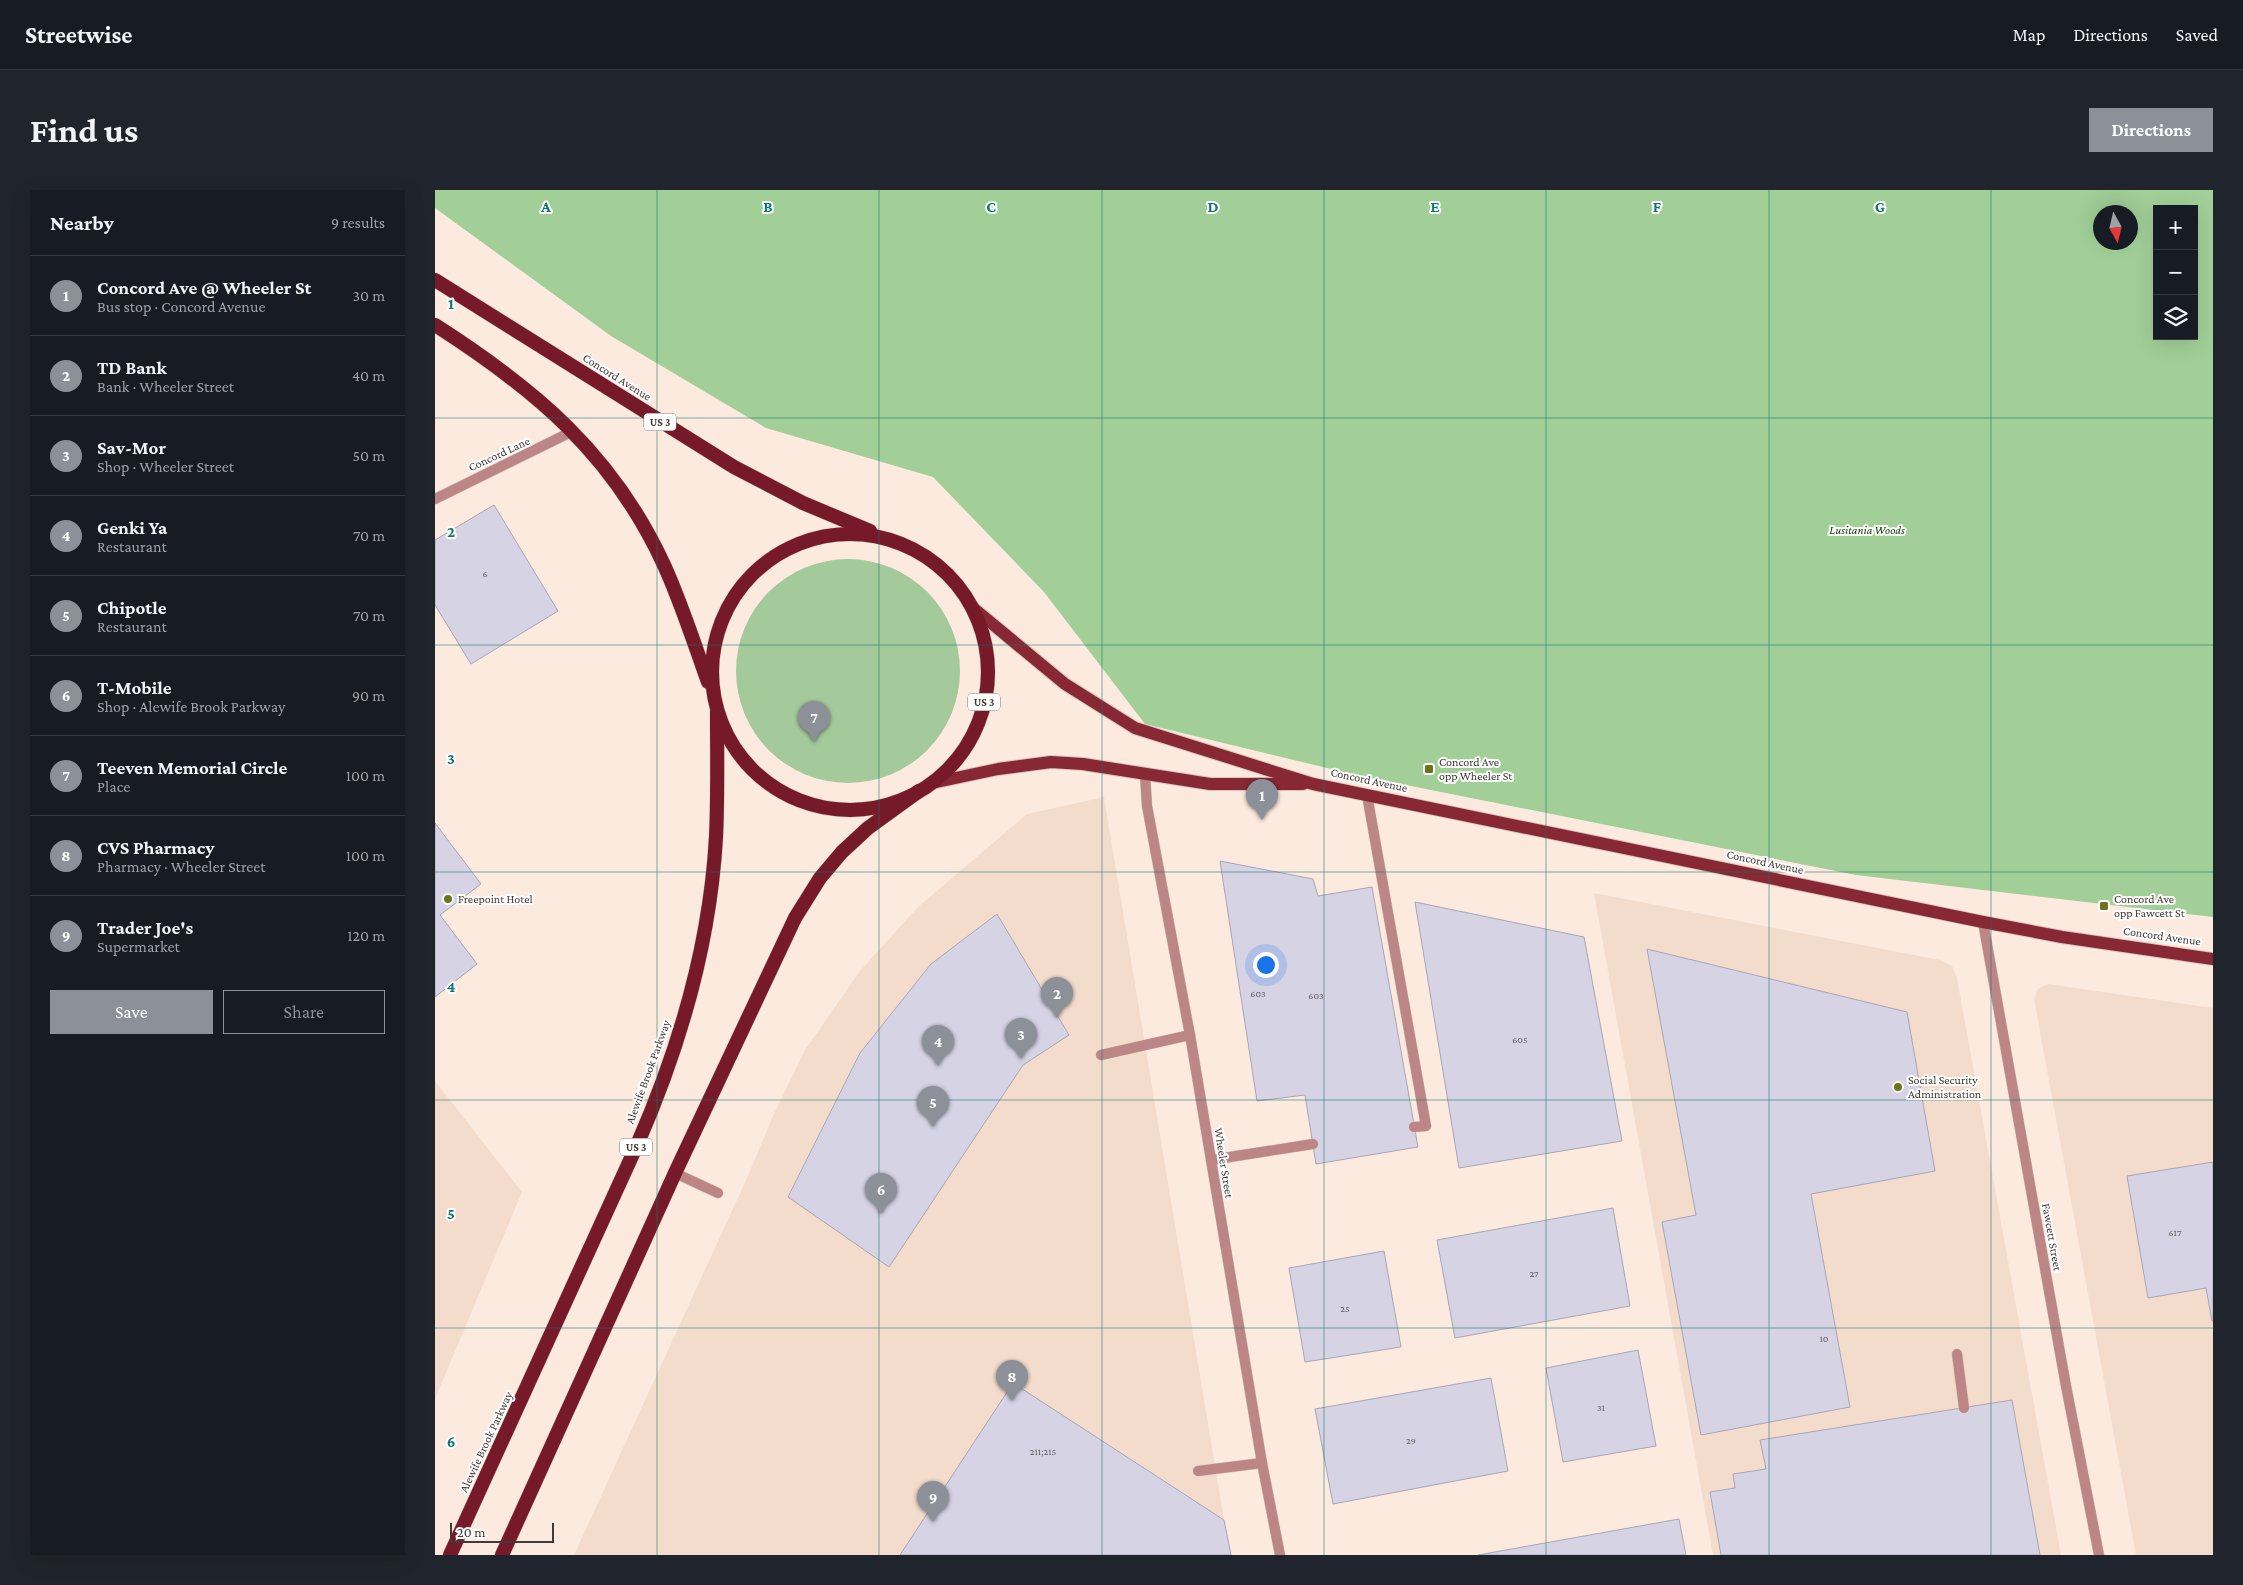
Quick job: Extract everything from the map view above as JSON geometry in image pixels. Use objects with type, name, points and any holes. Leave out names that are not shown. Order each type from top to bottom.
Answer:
[{"type":"highway","name":"Concord Avenue","points":[[435,280],[734,467],[803,503],[896,542]]},
{"type":"highway","name":"US 3","points":[[435,325],[527,389],[573,431],[624,496],[658,553],[672,583],[714,698],[717,712]]},
{"type":"highway","points":[[714,698],[713,654],[719,626],[732,600],[760,567],[771,558],[797,544],[825,536],[868,535],[896,542]]},
{"type":"highway","name":"US 3","points":[[502,1555],[775,955],[807,897],[820,878],[853,841],[948,769],[967,745],[977,727],[986,697],[987,656],[980,626],[972,607],[958,586],[940,568],[915,550],[896,542]]},
{"type":"highway","points":[[717,712],[729,739],[745,763],[767,782],[792,798],[834,809],[864,809],[892,803],[919,791]]},
{"type":"highway","name":"Alewife Brook Parkway","points":[[450,1555],[637,1145],[661,1088],[681,1029],[697,967],[711,888],[716,838],[717,712]]},
{"type":"main road","name":"Concord Avenue","points":[[972,607],[1065,684],[1135,728],[1313,784],[1983,922],[2062,937],[2213,959]]},
{"type":"main road","name":"Concord Avenue","points":[[932,782],[997,769],[1051,762],[1083,764],[1145,775],[1223,785],[1313,784]]},
{"type":"street","name":"Concord Lane","points":[[435,499],[573,431]]},
{"type":"street","name":"Wheeler Street","points":[[1145,775],[1147,806],[1190,1035],[1279,1555]]},
{"type":"street","points":[[1367,795],[1426,1126],[1414,1127]]},
{"type":"street","name":"Fawcett Street","points":[[1983,922],[2099,1555]]},
{"type":"street","points":[[1101,1055],[1190,1035]]},
{"type":"street","points":[[1211,1160],[1313,1144]]},
{"type":"street","points":[[675,1173],[718,1193]]},
{"type":"street","points":[[1957,1354],[1964,1408]]},
{"type":"street","points":[[1198,1471],[1262,1463]]},
{"type":"shaded area","points":[[1104,797],[1224,1520],[1232,1555],[574,1555],[747,1178],[773,1116],[805,1050],[860,971],[918,907],[1027,814]]},
{"type":"shaded area","points":[[1594,893],[1940,960],[1952,966],[1957,978],[2061,1555],[1713,1555]]},
{"type":"shaded area","points":[[2048,984],[2213,1008],[2213,1555],[2136,1555],[2034,999],[2038,989]]},
{"type":"shaded area","points":[[435,1081],[522,1192],[435,1399]]},
{"type":"green space","name":"Lusitania Woods","points":[[435,190],[2213,190],[2213,917],[1856,875],[1356,775],[1145,724],[1044,592],[933,477],[766,428],[611,336],[435,208]]},
{"type":"green space","points":[[837,559],[859,559],[891,567],[910,577],[928,591],[942,609],[956,638],[960,671],[956,704],[952,714],[942,733],[928,751],[910,765],[881,779],[859,783],[837,783],[805,775],[786,765],[768,751],[754,733],[740,704],[736,682],[736,660],[744,628],[754,609],[768,591],[786,577],[815,563]]},
{"type":"building","points":[[494,505],[558,611],[471,664],[435,605],[435,540]]},
{"type":"building","name":"Freepoint Hotel","points":[[435,823],[481,884],[440,915],[477,964],[435,997]]},
{"type":"building","points":[[1220,861],[1313,879],[1318,896],[1372,887],[1418,1147],[1316,1164],[1305,1095],[1257,1101]]},
{"type":"building","points":[[1415,902],[1584,937],[1622,1141],[1459,1168]]},
{"type":"building","points":[[997,914],[1069,1035],[1023,1065],[889,1267],[788,1197],[860,1053],[931,964]]},
{"type":"building","points":[[1647,949],[1907,1012],[1935,1171],[1811,1194],[1850,1407],[1701,1435],[1662,1222],[1696,1215]]},
{"type":"building","points":[[2213,1162],[2212,1321],[2206,1288],[2148,1298],[2127,1176]]},
{"type":"building","points":[[1613,1208],[1630,1306],[1455,1338],[1437,1240]]},
{"type":"building","points":[[1384,1251],[1401,1347],[1305,1362],[1289,1268]]},
{"type":"building","points":[[1638,1350],[1656,1446],[1563,1462],[1546,1368]]},
{"type":"building","points":[[1491,1378],[1508,1471],[1333,1504],[1315,1409]]},
{"type":"building","points":[[1013,1383],[1224,1520],[1231,1555],[900,1555]]},
{"type":"building","points":[[2012,1400],[2040,1555],[1721,1555],[1710,1492],[1735,1488],[1733,1474],[1766,1469],[1760,1440]]},
{"type":"building","points":[[1679,1519],[1686,1555],[1478,1555]]},
{"type":"place","name":"Teeven Memorial Circle","points":[[814,742]]},
{"type":"place","name":"Concord Ave opp Wheeler St","points":[[1429,769]]},
{"type":"place","name":"Concord Ave @ Wheeler St","points":[[1262,820]]},
{"type":"place","name":"Freepoint Hotel","points":[[448,899]]},
{"type":"place","name":"Concord Ave opp Fawcett St","points":[[2104,906]]},
{"type":"place","name":"TD Bank","points":[[1057,1018]]},
{"type":"place","name":"Sav-Mor","points":[[1021,1059]]},
{"type":"place","name":"Genki Ya","points":[[938,1066]]},
{"type":"place","name":"Social Security Administration","points":[[1898,1087]]},
{"type":"place","name":"Chipotle","points":[[933,1127]]},
{"type":"place","name":"T-Mobile","points":[[881,1214]]},
{"type":"place","name":"CVS Pharmacy","points":[[1012,1401]]},
{"type":"place","name":"Trader Joe's","points":[[933,1522]]}]
